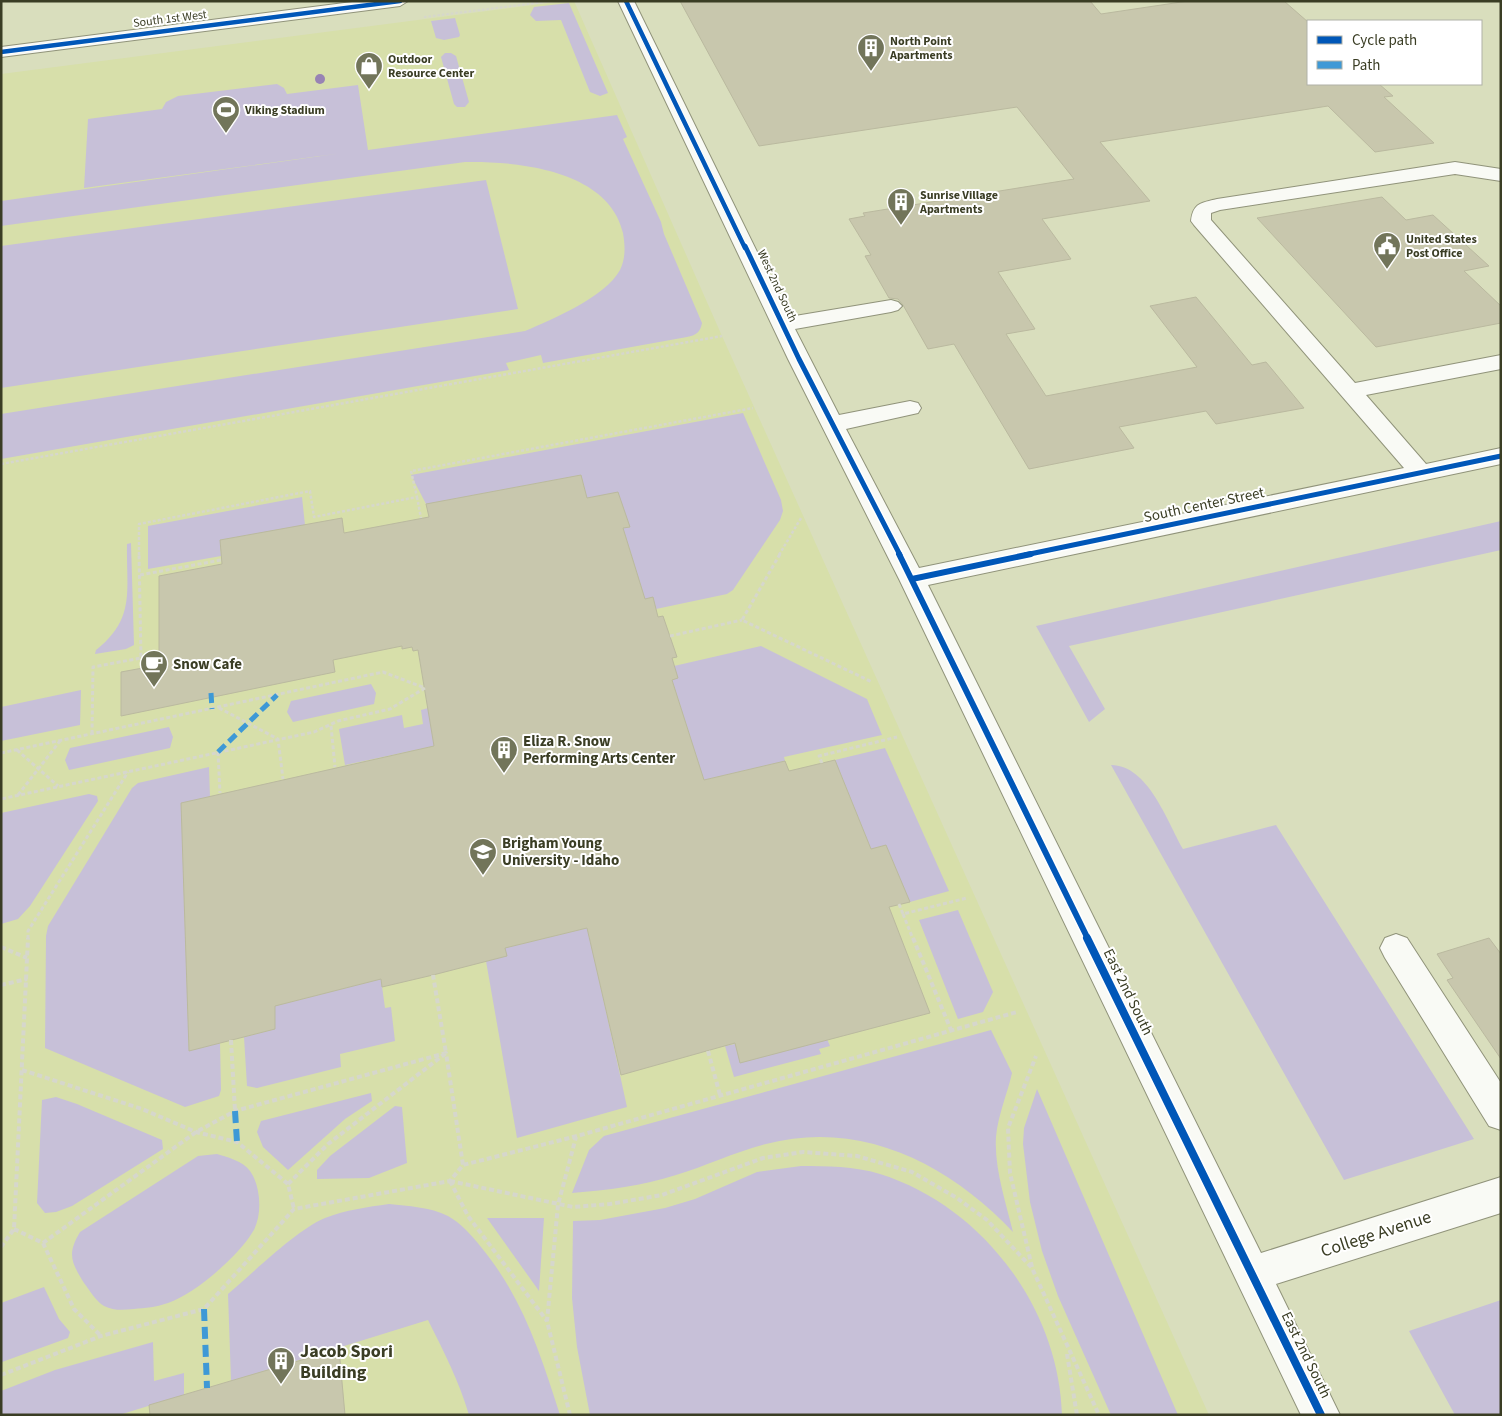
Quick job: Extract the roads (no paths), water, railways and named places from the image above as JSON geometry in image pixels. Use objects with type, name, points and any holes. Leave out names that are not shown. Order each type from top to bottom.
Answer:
[{"type":"street","name":"South 1st West","points":[[1,52],[400,1]]},
{"type":"street","name":"West 2nd South","points":[[626,1],[783,325],[912,579]]},
{"type":"street","points":[[1421,473],[1201,220],[1202,210],[1227,203],[1455,168],[1501,175]]},
{"type":"street","points":[[783,325],[891,306]]},
{"type":"street","points":[[1350,392],[1501,362]]},
{"type":"street","points":[[832,424],[910,408]]},
{"type":"street","name":"South Center Street","points":[[912,579],[1501,456]]},
{"type":"street","name":"East 2nd South","points":[[912,579],[1321,1415]]},
{"type":"street","points":[[1396,948],[1501,1114]]},
{"type":"street","name":"College Avenue","points":[[1252,1274],[1501,1195]]},
{"type":"place","name":"North Point Apartments","points":[[871,72]]},
{"type":"place","name":"Outdoor Resource Center","points":[[369,90]]},
{"type":"place","name":"Viking Stadium","points":[[226,134]]},
{"type":"place","name":"Sunrise Village Apartments","points":[[901,226]]},
{"type":"place","name":"United States Post Office","points":[[1387,270]]},
{"type":"place","name":"Snow Cafe","points":[[154,688]]},
{"type":"place","name":"Eliza R. Snow Performing Arts Center","points":[[504,774]]},
{"type":"place","name":"Brigham Young University - Idaho","points":[[483,876]]},
{"type":"place","name":"Jacob Spori Building","points":[[281,1385]]}]
